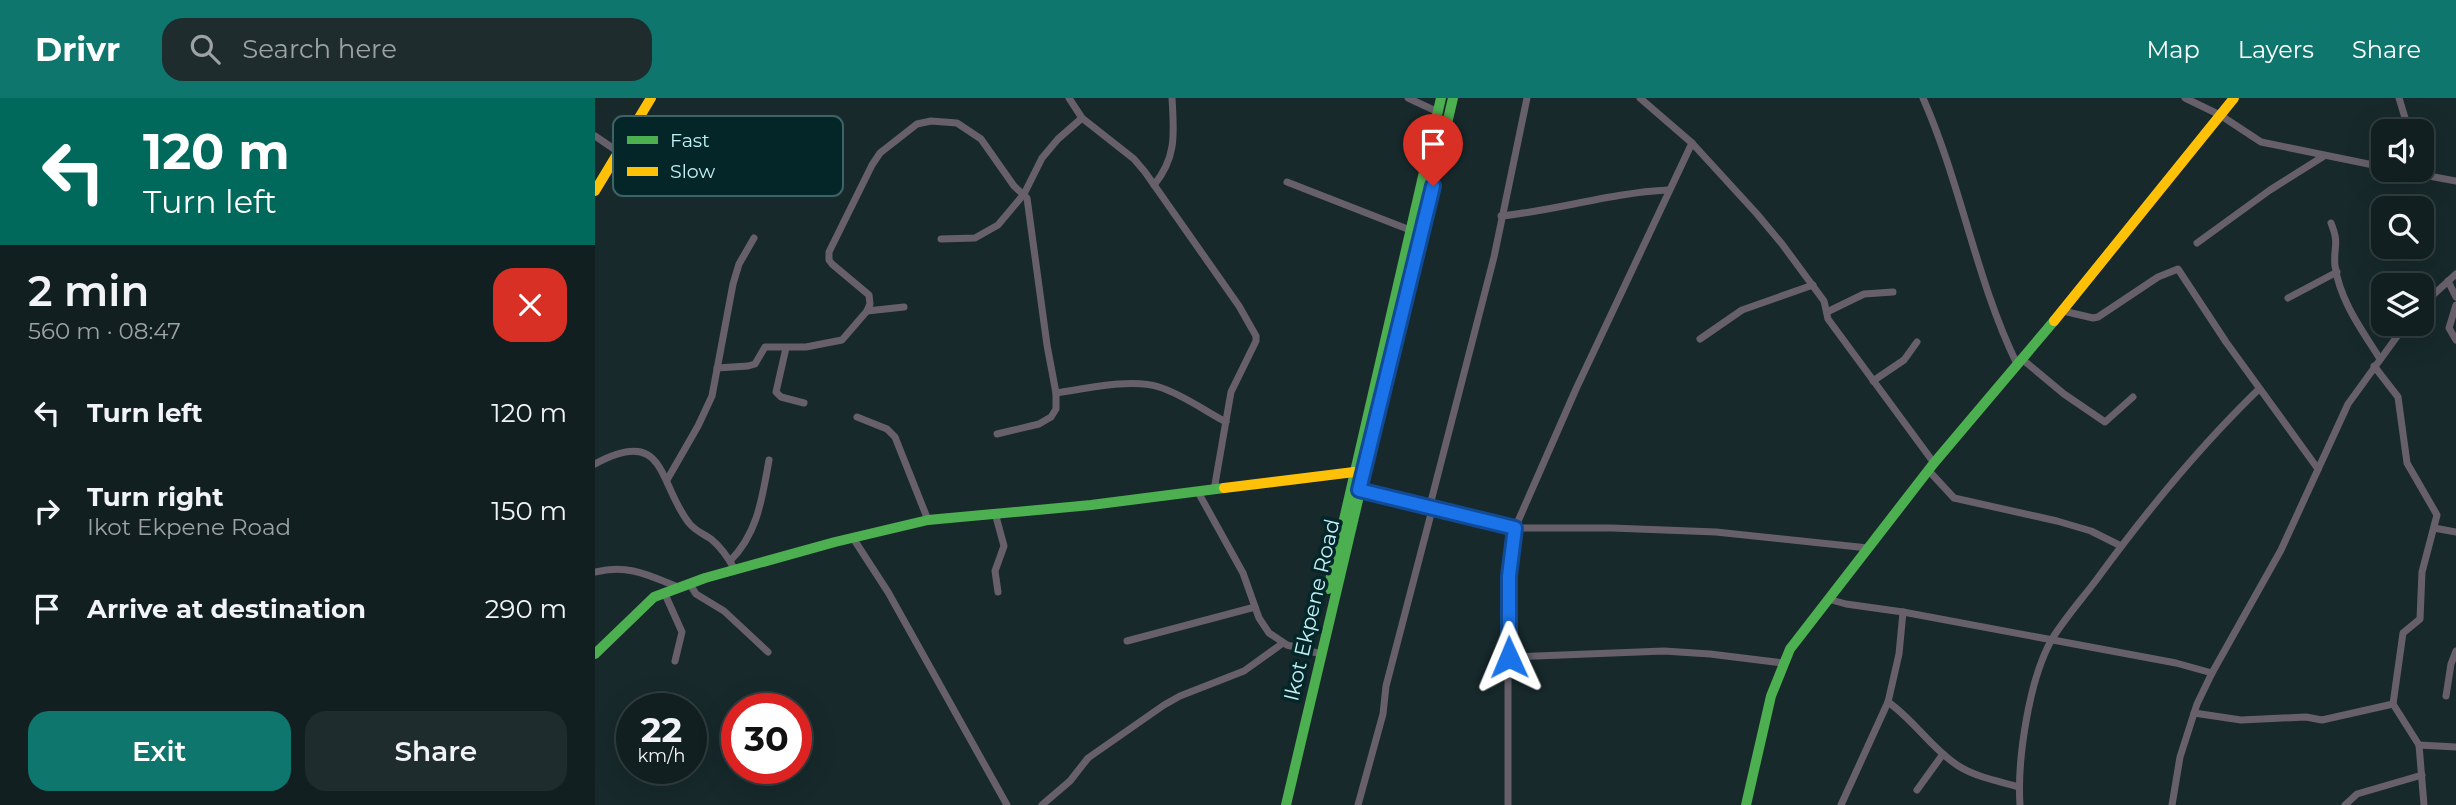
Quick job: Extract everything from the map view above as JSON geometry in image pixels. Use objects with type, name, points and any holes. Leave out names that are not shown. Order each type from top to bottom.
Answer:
[{"type":"main road","points":[[640,116],[651,98]]},
{"type":"main road","name":"Ikot Ekpene Road","points":[[1286,805],[1354,472],[1441,98]]},
{"type":"main road","name":"Ikot Ekpene Road","points":[[1278,805],[1359,490],[1453,98]]},
{"type":"main road","points":[[1746,805],[1771,695],[1783,663],[1804,628],[1931,467],[2063,311],[2234,98]]},
{"type":"main road","points":[[595,191],[613,159]]},
{"type":"main road","points":[[595,654],[636,612],[655,597],[732,565],[928,520],[1198,492],[1354,472]]},
{"type":"street","points":[[1069,98],[1082,118],[1134,159],[1239,306],[1256,336],[1231,392],[1214,490]]},
{"type":"street","points":[[1154,185],[1166,170],[1172,151],[1172,98]]},
{"type":"street","points":[[1408,98],[1438,112]]},
{"type":"street","points":[[1358,805],[1383,715],[1386,686],[1494,257],[1527,98]]},
{"type":"street","points":[[1640,98],[1692,144],[1757,214],[1813,285],[1824,301],[1828,319],[1954,498],[2057,521],[2091,531],[2121,546]]},
{"type":"street","points":[[1923,98],[1939,133],[1999,324],[2020,362],[2105,422],[2133,397]]},
{"type":"street","points":[[2185,98],[2220,115],[2261,142],[2371,165]]},
{"type":"street","points":[[2399,98],[2405,119]]},
{"type":"street","points":[[941,239],[975,238],[998,225],[1024,194],[1042,158],[1058,139],[1082,118]]},
{"type":"street","points":[[717,368],[748,366],[759,359],[765,347],[786,348],[842,340],[867,311],[870,304],[869,295],[832,264],[828,256],[872,165],[880,153],[917,124],[931,121],[957,123],[981,139],[1030,204],[1047,345],[1056,393],[1056,409],[1044,422],[997,434]]},
{"type":"street","points":[[595,136],[613,149]]},
{"type":"street","points":[[1509,805],[1509,576],[1515,528],[1668,190],[1692,144]]},
{"type":"street","points":[[2197,243],[2270,190],[2324,156]]},
{"type":"street","points":[[2434,176],[2456,181]]},
{"type":"street","points":[[1287,182],[1410,230]]},
{"type":"street","points":[[1501,216],[1533,213],[1633,192],[1668,190]]},
{"type":"street","points":[[2331,223],[2337,237],[2337,272],[2347,306],[2380,359]]},
{"type":"street","points":[[667,480],[712,396],[733,284],[739,264],[754,238]]},
{"type":"street","points":[[2063,311],[2098,317],[2158,277],[2178,269],[2259,389],[2318,469]]},
{"type":"street","points":[[2288,298],[2337,272]]},
{"type":"street","points":[[2434,294],[2456,274]]},
{"type":"street","points":[[2448,281],[2456,297]]},
{"type":"street","points":[[1700,339],[1725,319],[1755,303],[1813,285]]},
{"type":"street","points":[[1827,312],[1871,292],[1893,292]]},
{"type":"street","points":[[2456,305],[2449,328],[2456,340]]},
{"type":"street","points":[[867,311],[904,307]]},
{"type":"street","points":[[2172,805],[2180,757],[2194,713],[2212,673],[2281,550],[2348,404],[2397,336]]},
{"type":"street","points":[[1873,381],[1904,360],[1917,342]]},
{"type":"street","points":[[786,348],[776,392],[781,397],[804,403]]},
{"type":"street","points":[[2374,366],[2398,397],[2407,463],[2437,515],[2422,572],[2420,619],[2403,633],[2393,704],[2419,745],[2424,805]]},
{"type":"street","points":[[1056,393],[1143,384],[1159,387],[1226,422]]},
{"type":"street","points":[[2020,805],[2023,737],[2030,706],[2052,640],[2121,546],[2214,434],[2259,389]]},
{"type":"street","points":[[857,417],[887,429],[895,437],[928,520]]},
{"type":"street","points":[[595,464],[621,452],[644,454],[655,460],[690,524],[718,545],[732,565],[754,527],[769,460]]},
{"type":"street","points":[[1359,490],[1515,528],[1716,532],[1868,548]]},
{"type":"street","points":[[1198,492],[1243,573],[1259,618],[1269,633],[1283,643],[1317,653]]},
{"type":"street","points":[[995,513],[1004,546],[995,571],[998,592]]},
{"type":"street","points":[[2434,528],[2456,531]]},
{"type":"street","points":[[853,538],[888,592],[1007,805]]},
{"type":"street","points":[[595,572],[614,568],[641,572],[678,587]]},
{"type":"street","points":[[689,583],[696,594],[724,611],[768,652]]},
{"type":"street","points":[[664,592],[682,632],[674,661]]},
{"type":"street","points":[[1828,599],[2176,663],[2212,673]]},
{"type":"street","points":[[1127,641],[1255,607]]},
{"type":"street","points":[[1841,805],[1888,702],[1899,654],[1903,612]]},
{"type":"street","points":[[1042,805],[1070,781],[1088,758],[1164,705],[1244,671],[1283,643]]},
{"type":"street","points":[[1509,657],[1664,651],[1783,663]]},
{"type":"street","points":[[2447,696],[2451,664],[2456,651]]},
{"type":"street","points":[[1888,702],[1906,715],[1943,754],[1973,774],[2019,788]]},
{"type":"street","points":[[2194,713],[2241,720],[2306,717],[2322,720],[2393,704]]},
{"type":"street","points":[[2419,745],[2456,747]]},
{"type":"street","points":[[1917,790],[1943,754]]},
{"type":"street","points":[[2345,805],[2357,794],[2422,775]]},
{"type":"traffic: fast","points":[[1328,589],[1441,98]]},
{"type":"traffic: fast","points":[[1286,805],[1453,98]]},
{"type":"traffic: fast","points":[[1746,805],[1771,696],[1790,649],[1934,463],[2054,321]]},
{"type":"traffic: fast","points":[[595,654],[654,597],[705,578],[835,542],[928,520],[1091,505],[1224,488]]},
{"type":"traffic: slow","points":[[640,116],[651,98]]},
{"type":"traffic: slow","points":[[2054,321],[2234,98]]},
{"type":"traffic: slow","points":[[595,191],[613,161]]},
{"type":"traffic: slow","points":[[1224,488],[1354,472]]},
{"type":"route","points":[[1433,186],[1359,490],[1431,510],[1515,528],[1509,576],[1509,657]]}]
